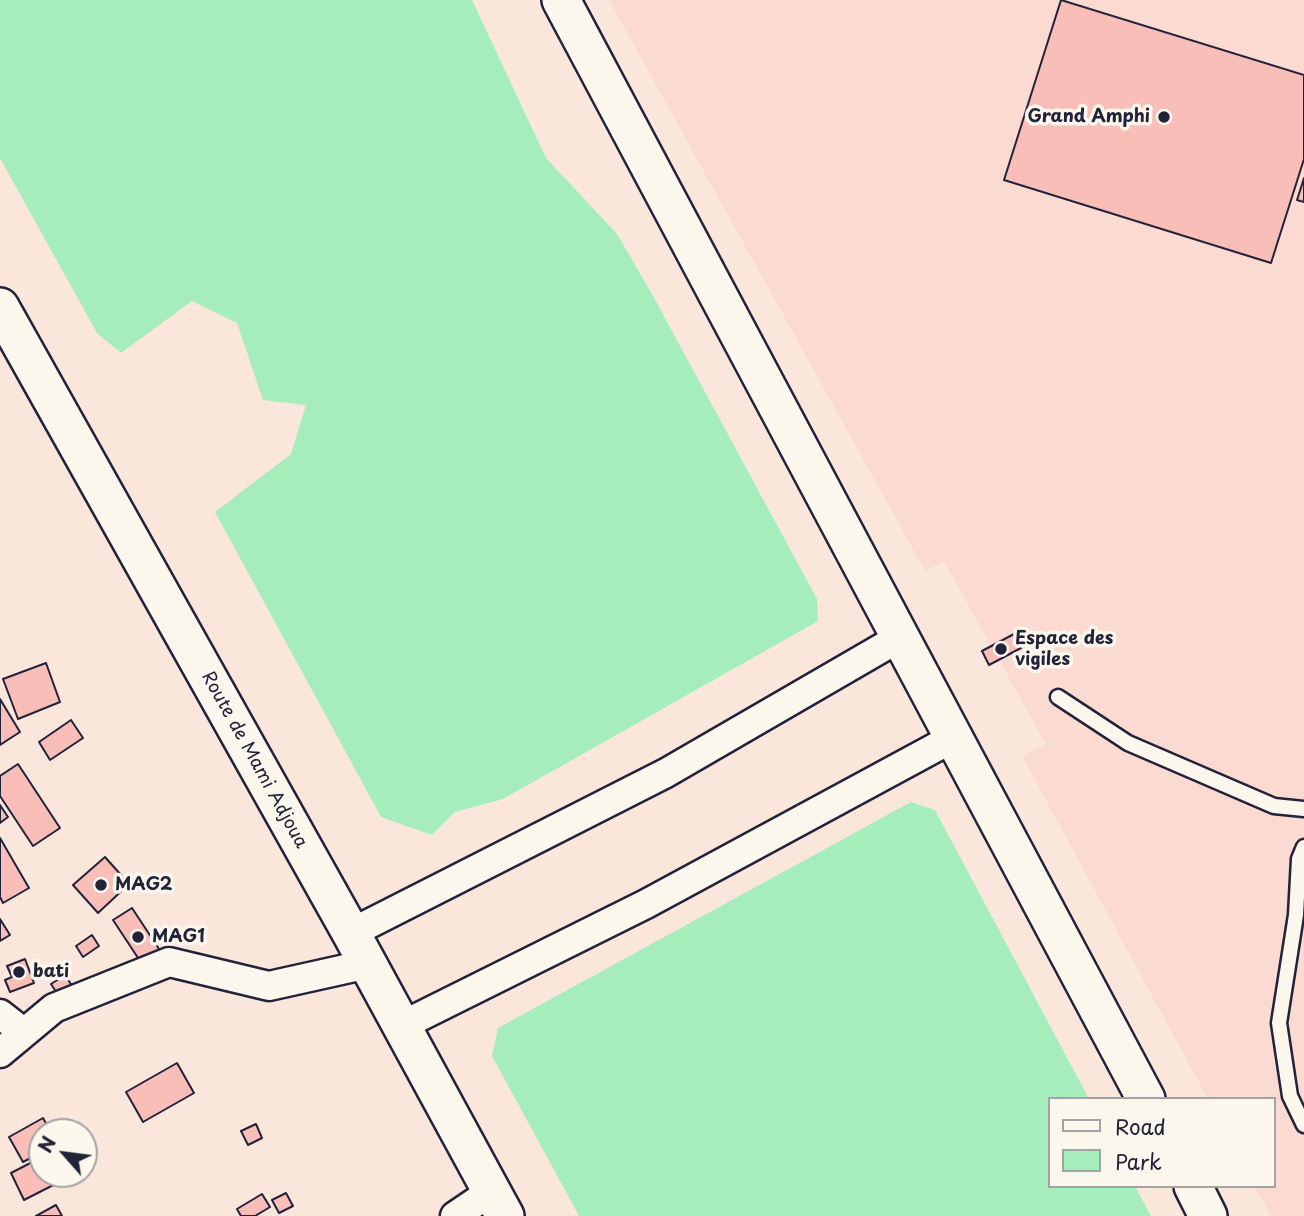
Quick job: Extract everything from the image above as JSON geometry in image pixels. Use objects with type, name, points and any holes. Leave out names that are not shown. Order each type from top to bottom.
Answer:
[{"type":"street","points":[[561,0],[1145,1097]]},
{"type":"street","name":"Route de Mami Adjoua","points":[[0,307],[499,1203]]},
{"type":"street","points":[[351,933],[666,773],[899,638]]},
{"type":"street","points":[[401,1026],[646,904],[953,738]]},
{"type":"street","points":[[0,1053],[54,1008],[169,962],[269,986],[368,964]]},
{"type":"street","points":[[0,1014],[23,1032]]},
{"type":"street","points":[[1193,1188],[1208,1216]]},
{"type":"street","points":[[455,1216],[499,1203]]},
{"type":"lane","points":[[1058,697],[1128,743],[1274,806],[1304,809]]},
{"type":"lane","points":[[1304,847],[1299,859],[1296,915],[1279,1023],[1290,1096],[1304,1125]]},
{"type":"shaded area","points":[[609,0],[1304,0],[1304,1216],[1271,1216],[1256,1188],[1276,1188],[1276,1097],[1207,1097],[1022,756],[1046,744],[999,660],[989,665],[982,651],[991,646],[944,561],[925,571]]},
{"type":"green space","points":[[0,0],[472,0],[546,158],[617,234],[652,294],[817,599],[818,621],[503,799],[455,812],[432,835],[381,817],[215,512],[291,454],[306,405],[263,400],[237,323],[192,301],[121,353],[97,333],[0,158]]},
{"type":"green space","points":[[911,802],[935,810],[1088,1097],[1048,1097],[1048,1188],[1136,1188],[1151,1216],[579,1216],[492,1056],[498,1028]]},
{"type":"building","name":"Grand Amphi","points":[[1061,0],[1304,75],[1304,159],[1271,263],[1004,180]]},
{"type":"building","points":[[1304,178],[1304,202],[1297,200]]},
{"type":"building","name":"Espace des vigiles","points":[[1014,634],[1021,648],[989,665],[982,651]]},
{"type":"building","points":[[46,663],[60,702],[18,719],[3,679]]},
{"type":"building","points":[[0,699],[20,732],[0,745]]},
{"type":"building","points":[[71,720],[83,738],[50,760],[39,742]]},
{"type":"building","points":[[18,764],[60,828],[33,846],[0,796],[0,776]]},
{"type":"building","points":[[0,805],[8,817],[0,823]]},
{"type":"building","points":[[0,838],[29,888],[3,903],[0,897]]},
{"type":"building","name":"MAG2","points":[[105,857],[129,884],[98,913],[73,885]]},
{"type":"building","name":"MAG1","points":[[132,908],[163,955],[144,967],[113,920]]},
{"type":"building","points":[[0,919],[10,935],[0,941]]},
{"type":"building","points":[[92,935],[99,946],[83,957],[76,946]]},
{"type":"building","name":"bati","points":[[25,959],[34,983],[10,992],[5,980],[12,977],[7,966]]},
{"type":"building","points":[[65,975],[76,992],[62,1001],[51,984]]},
{"type":"building","points":[[177,1063],[194,1093],[143,1122],[126,1092]]},
{"type":"building","points":[[256,1124],[262,1138],[248,1145],[241,1131]]},
{"type":"building","points":[[28,1126],[28,1159],[23,1162],[9,1137]]},
{"type":"building","points":[[28,1164],[28,1188],[47,1188],[24,1200],[11,1173]]},
{"type":"building","points":[[286,1193],[293,1206],[279,1213],[272,1200]]},
{"type":"building","points":[[262,1194],[270,1207],[255,1216],[241,1216],[237,1209]]},
{"type":"building","points":[[56,1205],[62,1216],[36,1216]]},
{"type":"place","name":"Grand Amphi","points":[[1164,117]]},
{"type":"place","name":"Espace des vigiles","points":[[1001,649]]},
{"type":"place","name":"MAG2","points":[[101,885]]},
{"type":"place","name":"MAG1","points":[[138,937]]},
{"type":"place","name":"bati","points":[[19,972]]}]
